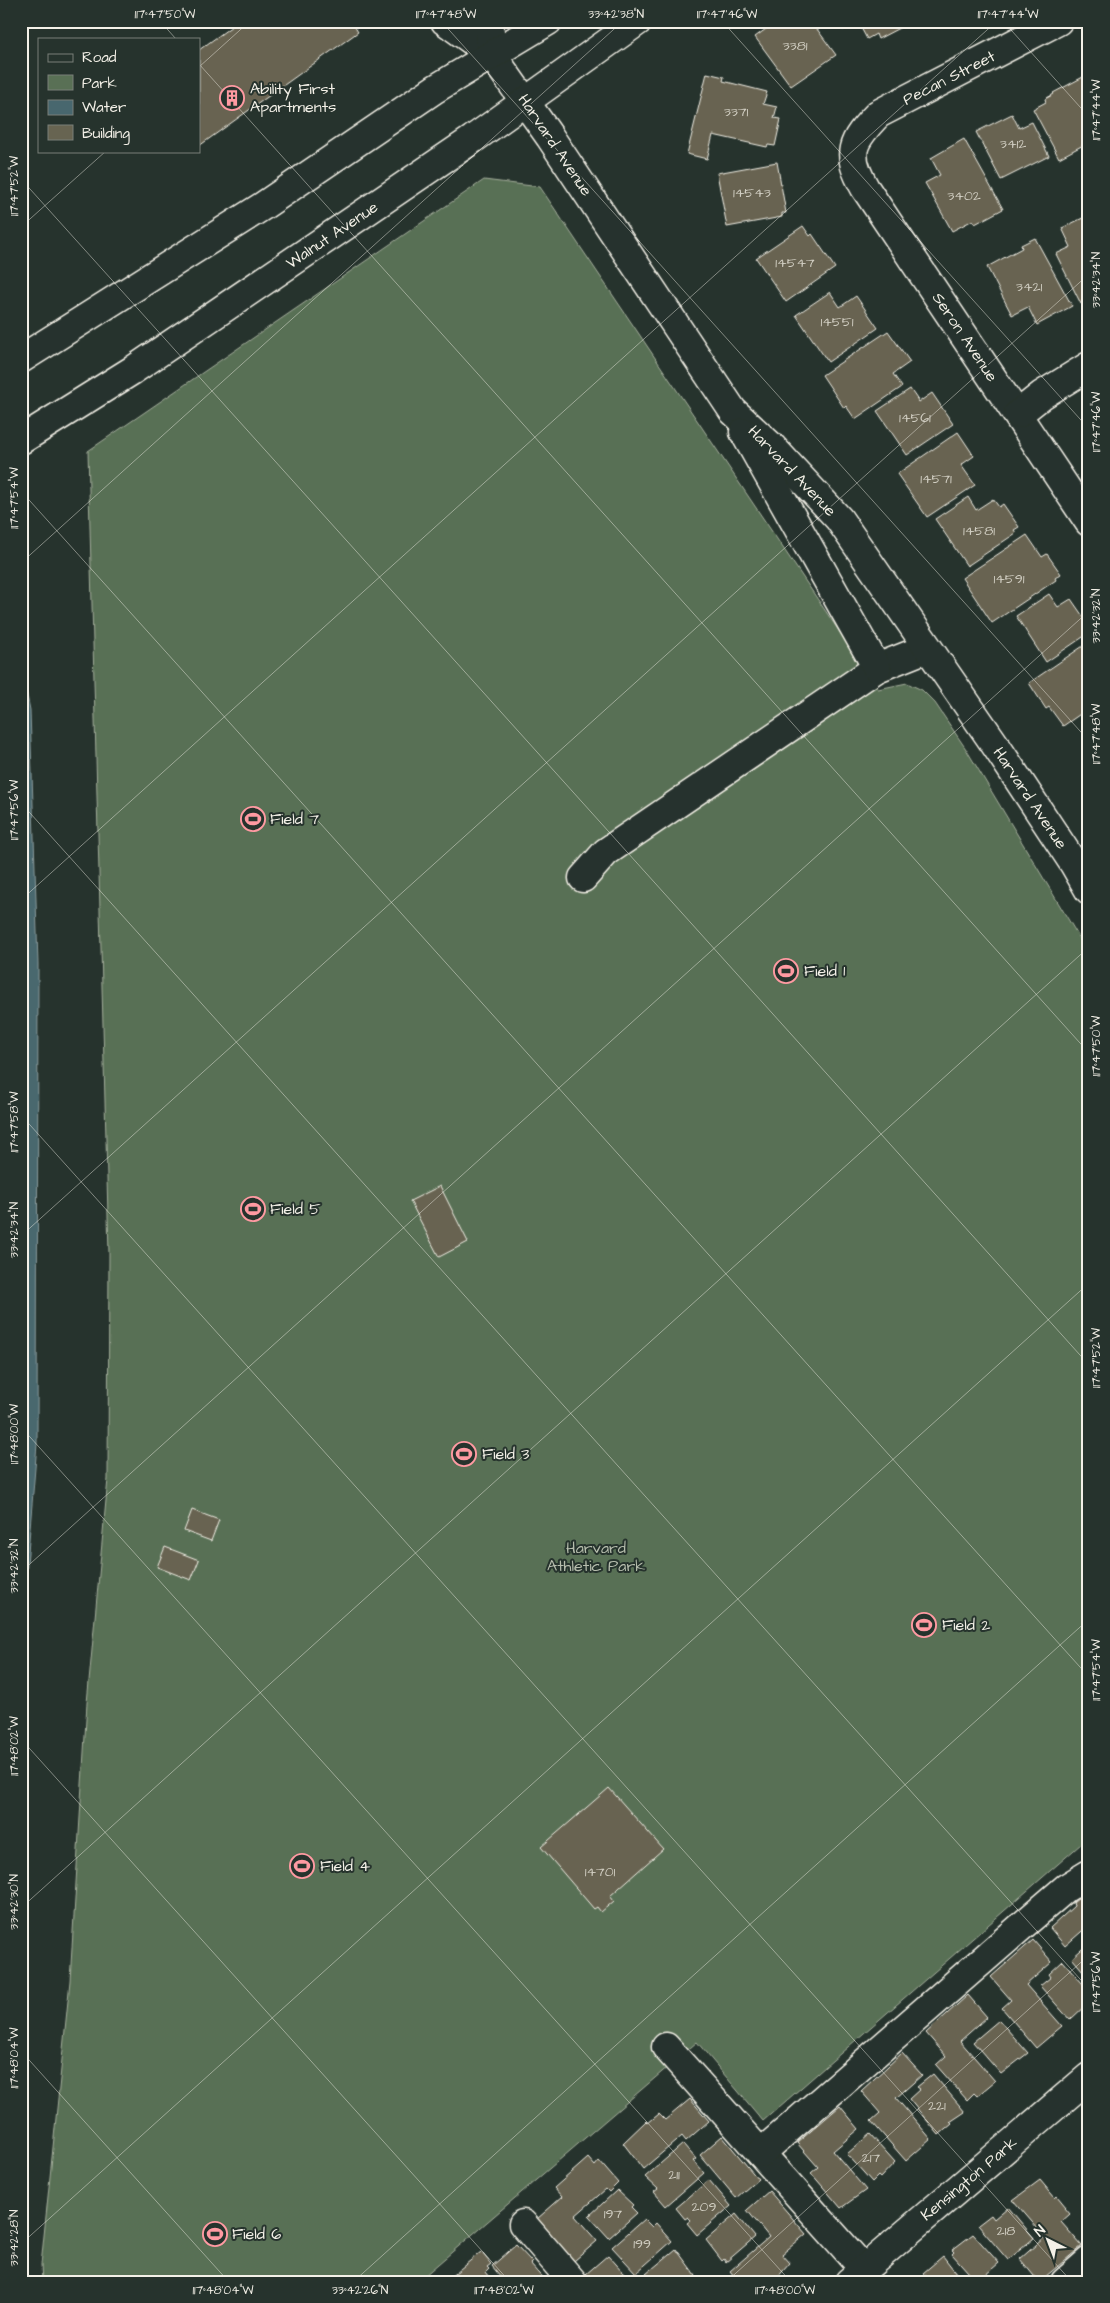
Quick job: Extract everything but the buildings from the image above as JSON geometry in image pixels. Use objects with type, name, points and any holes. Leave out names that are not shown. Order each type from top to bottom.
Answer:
[{"type":"main road","name":"Harvard Avenue","points":[[444,21],[492,55],[526,101],[733,411],[773,448],[839,518],[996,746],[1074,864],[1089,890]]},
{"type":"main road","points":[[489,21],[492,55]]},
{"type":"main road","points":[[22,359],[263,206],[435,89],[548,21]]},
{"type":"main road","name":"Walnut Avenue","points":[[25,438],[154,356],[473,139],[638,21]]},
{"type":"main road","name":"Pecan Street","points":[[853,149],[862,130],[878,114],[1058,21]]},
{"type":"main road","name":"Seron Avenue","points":[[853,149],[854,169],[865,188],[1089,522]]},
{"type":"main road","points":[[1018,414],[1042,395],[1089,366]]},
{"type":"main road","points":[[733,411],[877,668]]},
{"type":"main road","points":[[583,878],[606,852],[877,668],[927,648]]},
{"type":"main road","points":[[761,2153],[1022,1925],[1066,1888],[1089,1874]]},
{"type":"main road","points":[[666,2047],[761,2153],[856,2275]]},
{"type":"main road","name":"Kensington Park","points":[[856,2275],[1089,2077]]},
{"type":"main road","points":[[523,2224],[573,2282]]},
{"type":"main road","points":[[1065,2282],[1089,2261]]},
{"type":"green space","name":"Harvard Athletic Park","points":[[484,180],[540,187],[878,689],[907,683],[922,690],[935,703],[966,749],[1089,954],[1089,1837],[763,2121],[697,2042],[417,2282],[42,2282],[41,2265],[70,1981],[87,1703],[108,1479],[109,1254],[88,451]]},
{"type":"water","points":[[21,665],[30,710],[38,964],[37,1444],[21,1637]]},
{"type":"place","name":"Ability First Apartments","points":[[232,98]]},
{"type":"place","name":"Field 7","points":[[253,819]]},
{"type":"place","name":"Field 1","points":[[786,971]]},
{"type":"place","name":"Field 5","points":[[253,1209]]},
{"type":"place","name":"Field 3","points":[[464,1454]]},
{"type":"place","name":"Field 2","points":[[924,1625]]},
{"type":"place","name":"Field 4","points":[[302,1866]]},
{"type":"place","name":"Field 6","points":[[215,2234]]}]
